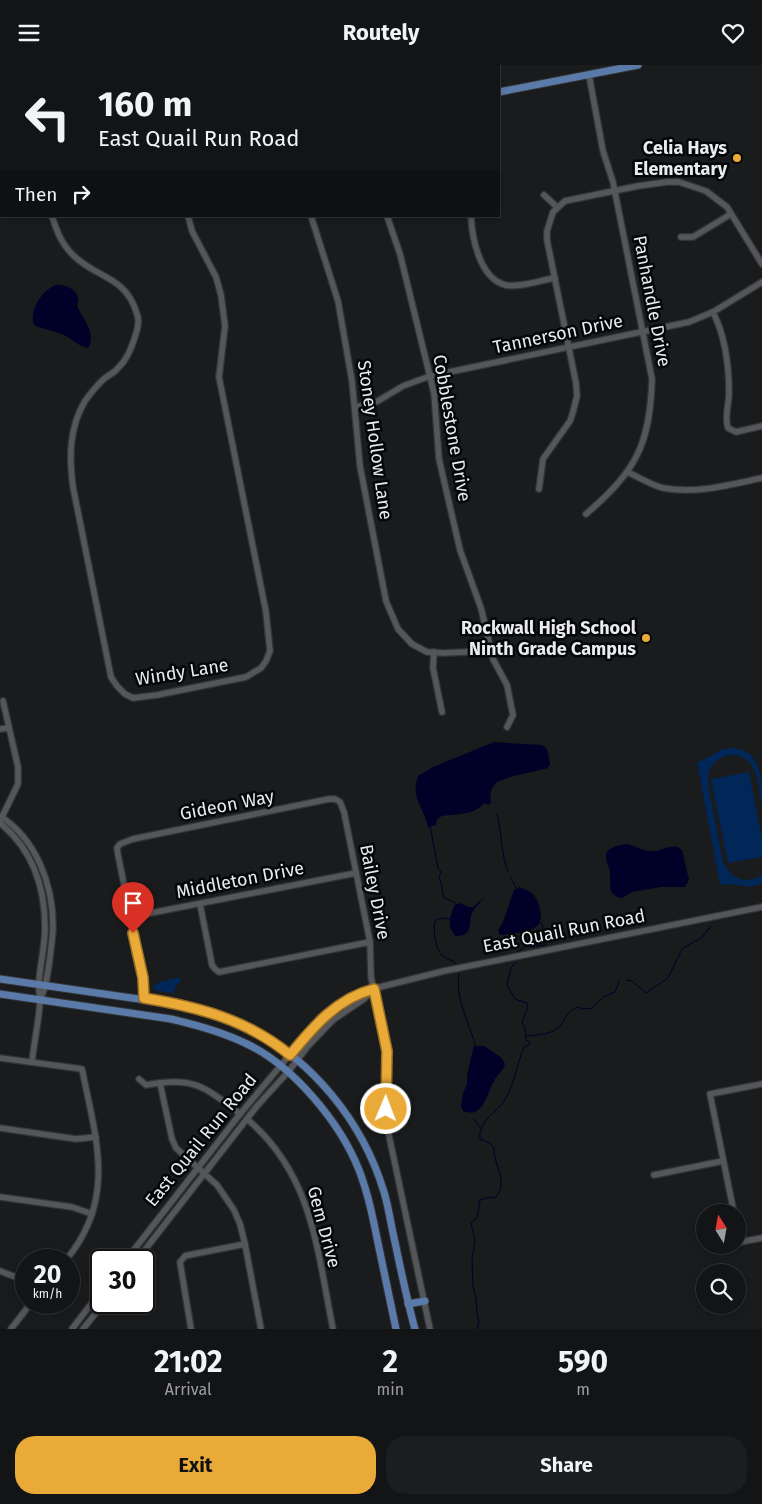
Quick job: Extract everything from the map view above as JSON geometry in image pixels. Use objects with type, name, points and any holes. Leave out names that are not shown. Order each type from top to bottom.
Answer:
[{"type":"main road","points":[[500,92],[638,65]]},
{"type":"main road","points":[[0,979],[144,998],[187,1006],[230,1019],[262,1035],[297,1060],[328,1090],[352,1122],[372,1159],[384,1193],[415,1329]]},
{"type":"main road","points":[[0,994],[171,1019],[198,1025],[247,1044],[281,1066],[317,1101],[339,1134],[358,1169],[370,1203],[396,1329]]},
{"type":"main road","points":[[408,1304],[425,1301]]},
{"type":"street","name":"Panhandle Drive","points":[[586,513],[613,489],[636,459],[651,412],[652,379],[614,191],[603,151],[589,75]]},
{"type":"street","points":[[539,489],[543,459],[570,421],[577,396],[547,240],[547,231],[552,212],[570,199],[667,181],[692,185],[706,191],[727,207],[762,264]]},
{"type":"street","points":[[544,195],[557,207]]},
{"type":"street","points":[[681,237],[693,237],[731,214]]},
{"type":"street","name":"Windy Lane","points":[[52,217],[57,232],[65,246],[84,264],[116,282],[124,289],[133,303],[138,319],[136,336],[126,359],[104,379],[85,401],[74,427],[70,446],[72,487],[111,677],[124,694],[133,697],[157,695],[246,677],[261,668],[270,651],[266,612],[219,377],[225,326],[223,303],[216,277],[192,231],[188,217]]},
{"type":"street","name":"Stoney Hollow Lane","points":[[312,217],[338,301],[356,407],[360,466],[386,601],[398,629],[412,644],[427,652],[466,652],[489,646]]},
{"type":"street","name":"Cobblestone Drive","points":[[388,217],[400,253],[434,393],[439,459],[460,550],[481,608],[495,664],[507,685],[509,693],[513,715],[507,727]]},
{"type":"street","points":[[471,217],[471,225],[480,262],[493,279],[506,285],[517,285],[555,278]]},
{"type":"street","name":"Tannerson Drive","points":[[356,407],[378,401],[403,386],[430,377],[568,346],[689,322],[713,312],[762,282]]},
{"type":"street","points":[[713,312],[722,334],[725,351],[729,394],[726,423],[728,428],[736,432],[762,426]]},
{"type":"street","points":[[627,473],[661,487],[687,491],[716,488],[762,478]]},
{"type":"street","points":[[434,652],[434,668],[442,712]]},
{"type":"street","points":[[1,819],[18,784],[18,767],[3,701]]},
{"type":"street","points":[[0,729],[9,728]]},
{"type":"street","name":"Gideon Way","points":[[130,917],[118,855],[120,844],[133,839],[329,799],[335,799],[340,802]]},
{"type":"street","name":"Bailey Drive","points":[[340,802],[344,812],[370,942],[370,971],[387,1051],[386,1109],[388,1131],[430,1329]]},
{"type":"street","points":[[1,819],[27,851],[38,874],[46,929],[38,984],[40,1000]]},
{"type":"street","points":[[1,819],[24,837],[32,847],[45,876],[52,911],[53,928],[46,985],[40,1000],[32,1062]]},
{"type":"street","name":"Middleton Drive","points":[[130,917],[356,873]]},
{"type":"street","points":[[200,904],[212,965],[219,972],[370,942]]},
{"type":"street","name":"East Quail Run Road","points":[[135,1249],[240,1114],[313,1027],[334,1009],[360,992],[444,971],[762,907]]},
{"type":"street","points":[[130,917],[143,978],[144,998]]},
{"type":"street","name":"East Quail Run Road","points":[[145,1249],[257,1106],[322,1031],[374,989]]},
{"type":"street","points":[[0,1058],[82,1069],[96,1137],[99,1166],[98,1191],[92,1214],[83,1234],[73,1249]]},
{"type":"street","points":[[139,1079],[146,1085],[177,1081],[189,1082],[205,1088],[240,1114]]},
{"type":"street","points":[[160,1083],[172,1139],[176,1148],[184,1158],[217,1185],[234,1210],[245,1244],[261,1329]]},
{"type":"street","points":[[732,1204],[710,1094],[762,1084]]},
{"type":"street","name":"Gem Drive","points":[[247,1119],[268,1139],[280,1155],[300,1190],[313,1229],[333,1329]]},
{"type":"street","points":[[0,1128],[76,1139],[96,1137]]},
{"type":"street","points":[[654,1175],[723,1161]]},
{"type":"street","points":[[0,1197],[72,1207],[92,1214]]},
{"type":"street","points":[[746,1241],[762,1238]]},
{"type":"street","points":[[191,1329],[180,1266],[182,1259],[189,1255],[245,1244]]},
{"type":"street","points":[[0,1271],[15,1277]]},
{"type":"street","points":[[72,1329],[90,1305]]},
{"type":"street","points":[[11,1329],[23,1314]]},
{"type":"street","points":[[83,1329],[95,1314]]},
{"type":"shaded area","points":[[56,285],[69,288],[77,295],[77,306],[90,332],[91,337],[88,348],[79,345],[62,334],[34,325],[33,313],[38,301],[46,291]]},
{"type":"shaded area","points":[[494,742],[542,745],[547,749],[550,764],[548,768],[513,776],[496,783],[491,792],[491,802],[489,805],[484,803],[471,812],[442,816],[437,819],[436,825],[428,827],[417,797],[416,784],[418,776],[433,767]]},
{"type":"shaded area","points":[[730,748],[741,749],[748,753],[758,767],[762,786],[762,807],[756,775],[747,760],[741,756],[734,755],[721,758],[715,762],[708,775],[723,862],[730,873],[740,879],[750,880],[762,875],[762,883],[757,885],[720,885],[697,762]]},
{"type":"shaded area","points":[[749,772],[762,839],[762,857],[728,863],[711,779]]},
{"type":"shaded area","points":[[627,844],[648,851],[679,847],[682,850],[689,880],[685,887],[661,887],[632,892],[622,898],[617,897],[611,892],[610,872],[606,861],[606,854],[614,847]]},
{"type":"shaded area","points":[[519,887],[533,894],[539,905],[541,919],[537,926],[530,930],[500,935],[498,931],[514,890]]},
{"type":"shaded area","points":[[488,894],[472,913],[466,934],[456,936],[450,925],[454,906],[459,903],[473,907]]},
{"type":"shaded area","points":[[180,977],[180,982],[175,987],[174,993],[157,991],[153,987],[159,982]]},
{"type":"shaded area","points":[[474,1046],[484,1046],[502,1058],[505,1064],[495,1079],[483,1104],[476,1112],[470,1113],[463,1111],[461,1106]]},
{"type":"waterway","points":[[497,814],[508,872]]},
{"type":"waterway","points":[[430,826],[438,868],[441,872],[439,877],[444,898],[457,905]]},
{"type":"waterway","points":[[511,878],[516,888]]},
{"type":"waterway","points":[[451,919],[441,918],[435,921],[436,945],[440,953],[457,965]]},
{"type":"waterway","points":[[514,954],[525,947],[546,945],[542,924],[539,922]]},
{"type":"waterway","points":[[626,980],[632,981],[646,993],[668,978],[682,949],[702,937],[711,926]]},
{"type":"waterway","points":[[477,1329],[479,1322],[473,1287],[472,1260],[475,1240],[471,1223],[477,1218],[480,1200],[490,1197],[495,1198],[501,1186],[494,1148],[490,1143],[480,1139],[480,1132],[485,1121],[506,1098],[512,1086],[524,1047],[529,1045],[530,1042],[526,1040],[522,1022],[528,1007],[527,1003],[515,999],[507,985],[511,968],[516,962]]},
{"type":"waterway","points":[[459,974],[458,984],[461,1003],[476,1048]]},
{"type":"waterway","points":[[526,1036],[551,1032],[561,1025],[567,1015],[577,1007],[583,1009],[592,1008],[603,997],[615,992],[619,982]]},
{"type":"waterway","points":[[474,1119],[480,1127]]},
{"type":"place","name":"Celia Hays Elementary","points":[[737,158]]},
{"type":"place","name":"Rockwall High School Ninth Grade Campus","points":[[646,638]]},
{"type":"route","points":[[133,933],[143,978],[144,998],[209,1011],[230,1019],[262,1035],[290,1055],[313,1027],[334,1009],[360,992],[374,989],[387,1051],[386,1109]]}]
